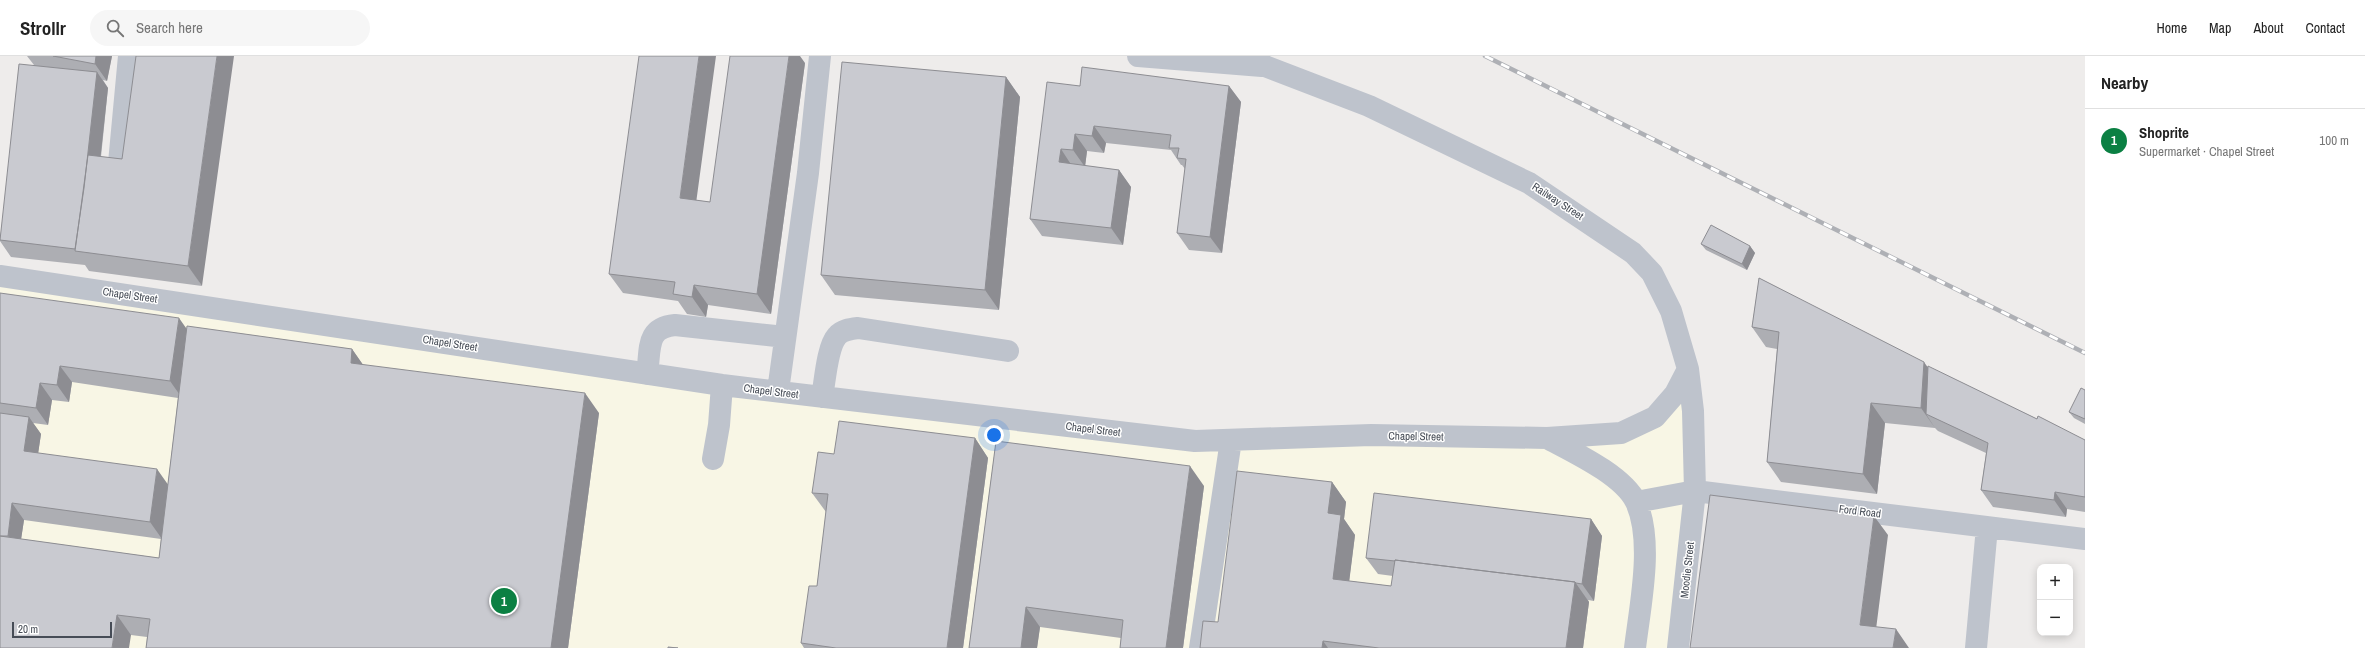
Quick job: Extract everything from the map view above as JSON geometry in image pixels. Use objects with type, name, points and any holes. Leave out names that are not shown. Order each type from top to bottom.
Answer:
[{"type":"street","points":[[119,163],[129,56]]},
{"type":"street","points":[[778,391],[808,173],[820,56]]},
{"type":"street","points":[[1138,56],[1265,66]]},
{"type":"street","name":"Railway Street","points":[[1246,56],[1265,66],[1369,106],[1529,182],[1606,233],[1633,253],[1652,273],[1671,311],[1688,369],[1693,411],[1695,491]]},
{"type":"street","name":"Chapel Street","points":[[0,276],[722,385],[1195,441],[1371,435],[1547,438],[1621,432],[1640,425],[1655,417],[1669,403],[1688,369]]},
{"type":"street","points":[[647,374],[653,336],[660,328],[665,326],[675,325],[785,336]]},
{"type":"street","points":[[822,397],[832,343],[837,335],[848,329],[858,328],[1008,351]]},
{"type":"street","points":[[714,459],[719,425],[722,385]]},
{"type":"street","name":"Chapel Street","points":[[1547,438],[1599,467],[1617,480],[1636,502]]},
{"type":"street","points":[[1200,648],[1231,440]]},
{"type":"street","name":"Ford Road","points":[[1636,502],[1695,491],[2085,539]]},
{"type":"street","name":"Moodie Street","points":[[1678,648],[1695,491]]},
{"type":"street","points":[[1635,648],[1645,554],[1642,528],[1636,502]]},
{"type":"street","points":[[1976,648],[1987,527]]},
{"type":"shaded area","points":[[0,277],[1195,442],[1622,434],[1689,368],[1680,648],[0,648]]},
{"type":"building","points":[[53,56],[96,56],[95,64]]},
{"type":"building","points":[[136,56],[217,56],[188,266],[75,251],[88,155],[122,159]]},
{"type":"building","points":[[639,56],[699,56],[680,198],[710,202],[730,56],[789,56],[757,294],[694,285],[692,297],[673,294],[675,282],[609,274]]},
{"type":"building","points":[[842,62],[1006,77],[985,290],[821,275]]},
{"type":"building","points":[[19,64],[97,72],[84,188],[75,249],[0,240]]},
{"type":"building","points":[[1082,67],[1229,86],[1210,237],[1177,233],[1186,159],[1177,158],[1179,148],[1169,148],[1171,135],[1094,126],[1092,136],[1075,134],[1073,150],[1061,149],[1059,162],[1119,170],[1111,228],[1030,219],[1047,82],[1080,86]]},
{"type":"building","points":[[1711,225],[1750,246],[1742,264],[1701,244]]},
{"type":"building","points":[[1759,278],[1924,362],[1921,408],[1871,403],[1863,474],[1767,462],[1779,332],[1752,327]]},
{"type":"building","points":[[0,293],[179,318],[170,381],[60,366],[57,385],[40,383],[36,408],[0,403]]},
{"type":"building","points":[[187,326],[352,349],[351,363],[585,393],[551,648],[146,648],[150,619],[117,615],[112,648],[0,648],[0,536],[159,558]]},
{"type":"building","points":[[1928,366],[2037,419],[2038,416],[2085,440],[2085,497],[2055,492],[2054,500],[1981,490],[1988,443],[1926,414]]},
{"type":"building","points":[[2081,388],[2085,390],[2085,419],[2069,412]]},
{"type":"building","points":[[0,413],[29,417],[24,451],[157,469],[150,522],[12,503],[8,536],[0,536]]},
{"type":"building","points":[[839,421],[975,438],[947,648],[836,648],[801,643],[809,586],[817,586],[828,494],[812,493],[818,452],[834,454]]},
{"type":"building","points":[[996,441],[1190,466],[1166,648],[1120,648],[1123,620],[1026,607],[1021,648],[969,648]]},
{"type":"building","points":[[1237,471],[1332,482],[1328,513],[1341,515],[1333,579],[1391,586],[1395,560],[1575,582],[1566,648],[1379,648],[1323,641],[1322,648],[1200,648],[1203,621],[1218,622]]},
{"type":"building","points":[[1374,493],[1591,519],[1582,584],[1395,560],[1366,558]]},
{"type":"building","points":[[1710,495],[1874,516],[1860,625],[1896,629],[1893,648],[1690,648]]},
{"type":"railway","points":[[1485,56],[2085,353]]},
{"type":"place","name":"Shoprite","points":[[504,601]]}]
